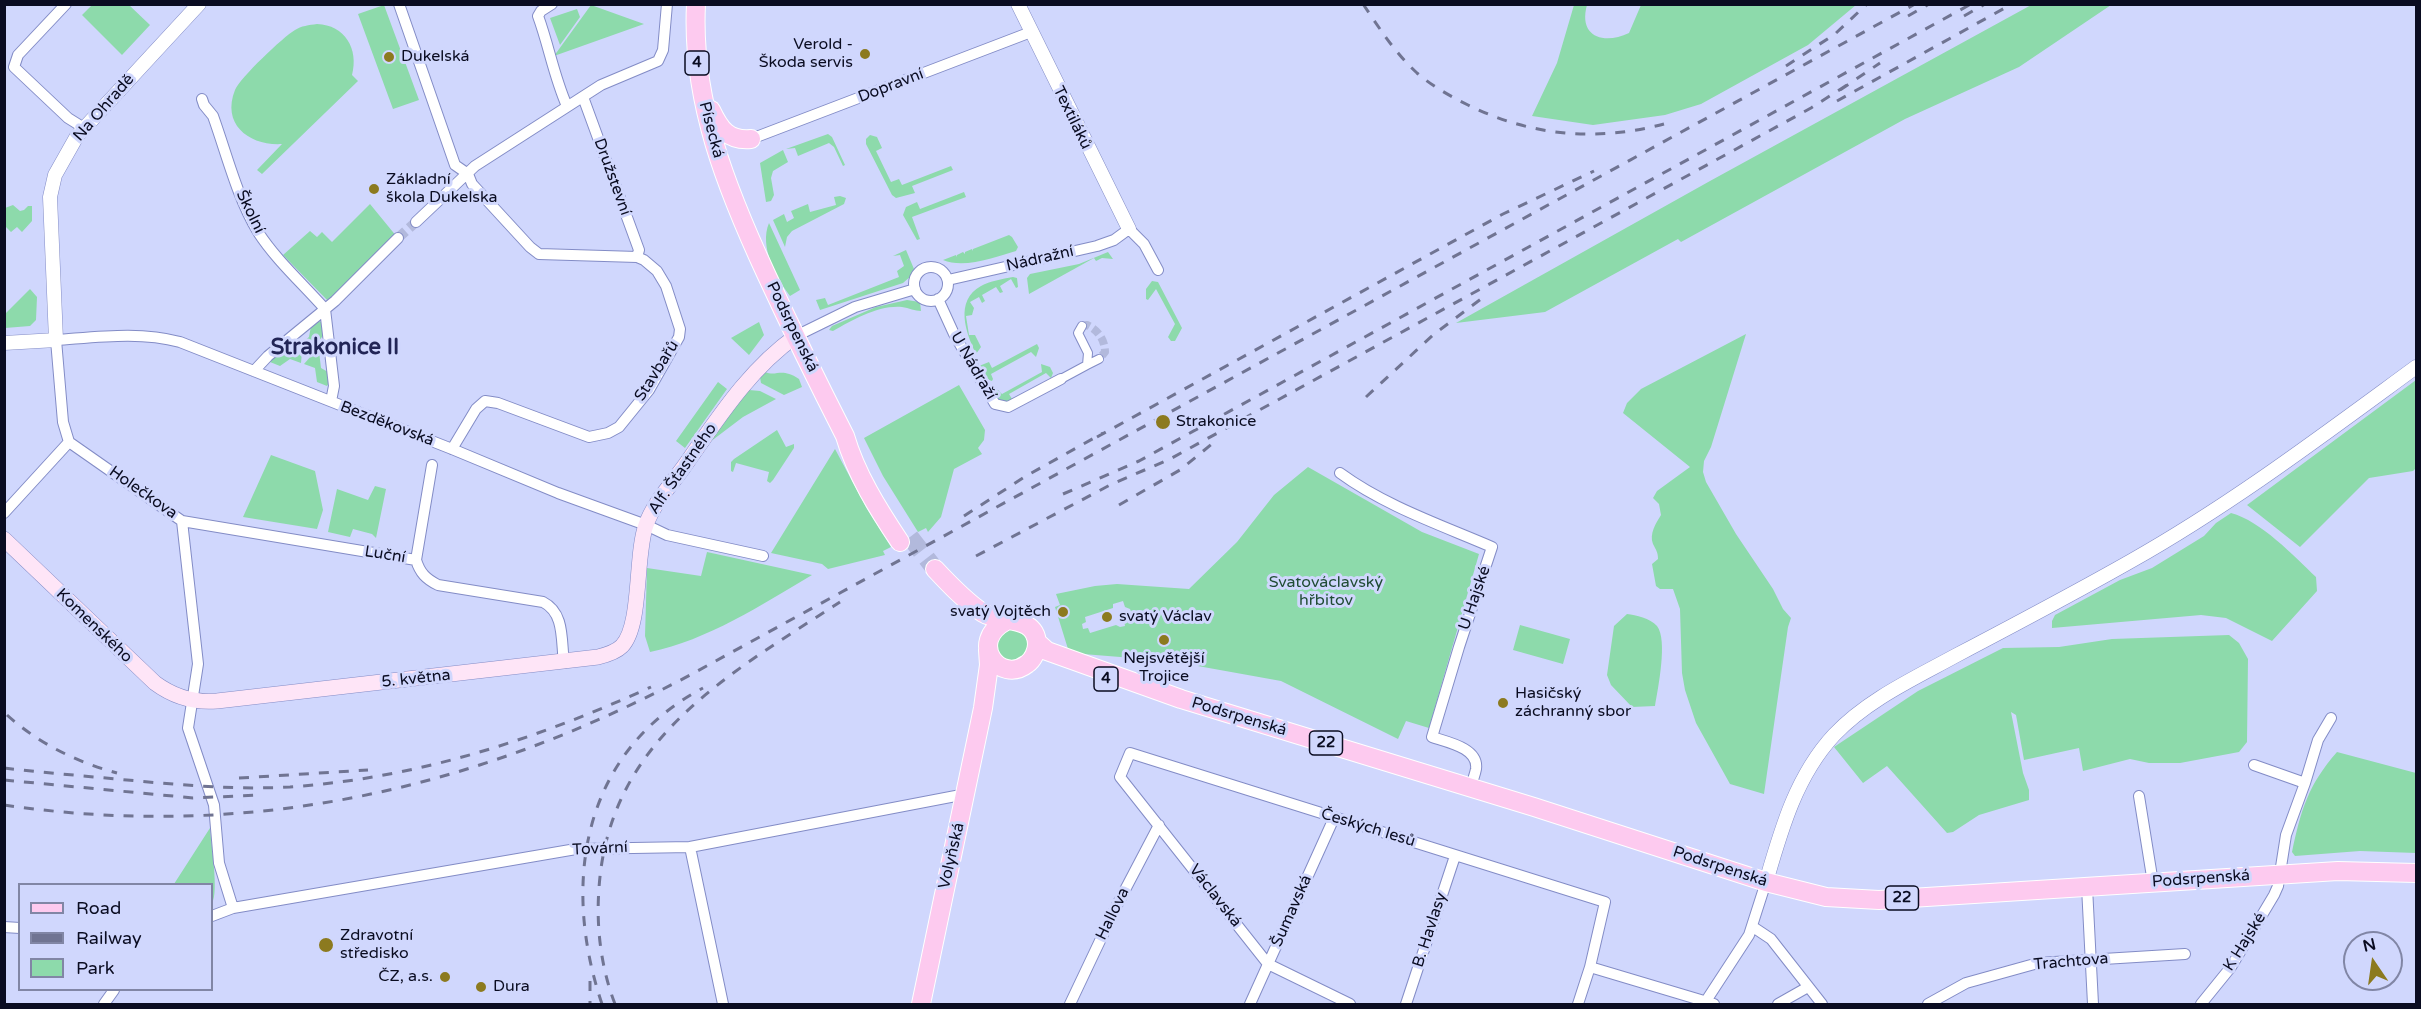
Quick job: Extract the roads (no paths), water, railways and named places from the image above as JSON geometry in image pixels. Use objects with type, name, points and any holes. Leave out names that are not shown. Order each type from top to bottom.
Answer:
[{"type":"main road","name":"Písecká","points":[[696,4],[696,51],[700,85],[713,142],[740,217]]},
{"type":"main road","points":[[700,85],[718,125],[728,136],[738,140],[751,139]]},
{"type":"main road","name":"Podsrpenská","points":[[740,217],[845,436],[851,457],[866,485],[905,539]]},
{"type":"main road","name":"Alf. Šťastného","points":[[630,632],[641,548],[646,525],[657,505],[738,392],[761,365],[796,336]]},
{"type":"main road","name":"Komenského","points":[[4,539],[155,684],[192,701]]},
{"type":"main road","name":"Podsrpenská","points":[[1010,669],[996,664],[985,629],[930,571],[983,613],[994,619],[1013,620],[1026,624],[1035,635],[1037,642],[1047,651],[1181,699]]},
{"type":"main road","points":[[988,643],[996,626],[1006,621]]},
{"type":"main road","name":"5. května","points":[[192,701],[217,701],[564,663],[598,657],[618,650],[630,632]]},
{"type":"main road","points":[[1010,669],[1020,669],[1031,661],[1037,642]]},
{"type":"main road","name":"Volyňská","points":[[921,1005],[983,708],[989,665],[988,643]]},
{"type":"main road","name":"Podsrpenská","points":[[1031,661],[1053,664],[1181,699],[1810,894],[1862,900],[2280,874]]},
{"type":"main road","name":"Volyňská","points":[[983,708],[994,677],[1010,669]]},
{"type":"main road","name":"22","points":[[2280,874],[2359,871],[2416,873]]},
{"type":"street","points":[[66,4],[18,55],[14,67],[68,118],[84,128]]},
{"type":"street","name":"Na Ohradě","points":[[57,339],[50,197],[55,175],[77,136],[199,4]]},
{"type":"street","points":[[399,4],[455,165],[468,174],[472,184],[530,247],[539,254],[637,257]]},
{"type":"street","points":[[552,4],[541,11],[538,16],[546,38],[556,81],[567,106]]},
{"type":"street","points":[[416,222],[475,166],[601,85],[658,61],[663,50],[667,4]]},
{"type":"street","name":"Textiláků","points":[[1017,4],[1129,230]]},
{"type":"street","name":"Dopravní","points":[[751,139],[1031,32]]},
{"type":"street","name":"Družstevní","points":[[583,97],[639,250],[637,257]]},
{"type":"street","name":"Školní","points":[[202,99],[213,116],[243,201],[257,230],[269,248],[325,309]]},
{"type":"street","points":[[1129,230],[1144,244],[1158,270]]},
{"type":"street","name":"Nádražní","points":[[948,280],[1097,246],[1114,240],[1129,230]]},
{"type":"street","points":[[254,371],[268,356],[325,309],[375,263],[398,238]]},
{"type":"street","name":"Stavbařů","points":[[452,449],[476,409],[485,401],[498,403],[589,437],[608,433],[619,427],[649,390],[676,345],[680,332],[662,277],[653,267],[637,257]]},
{"type":"street","points":[[929,267],[941,270],[948,280],[947,291],[938,299],[924,299],[915,289],[917,275],[929,267]]},
{"type":"street","points":[[796,336],[855,307],[915,289]]},
{"type":"street","name":"U Nádraží","points":[[938,299],[954,334],[994,404],[1008,407],[1099,359]]},
{"type":"street","points":[[325,309],[334,386],[331,401]]},
{"type":"street","points":[[1082,326],[1078,333],[1088,353],[1087,365]]},
{"type":"street","name":"Bezděkovská","points":[[4,343],[131,335],[156,336],[180,342],[667,535],[763,556]]},
{"type":"street","points":[[4,513],[69,442],[63,422],[57,339]]},
{"type":"street","points":[[1578,1005],[1590,967],[1708,1004],[1753,927],[1786,817],[1806,773],[1834,735],[1861,711],[1899,687],[2120,568],[2193,525],[2265,477],[2416,367]]},
{"type":"street","name":"Holečkova","points":[[69,442],[182,521],[198,664],[192,701]]},
{"type":"street","points":[[416,560],[432,465]]},
{"type":"street","name":"U Hajské","points":[[1340,473],[1358,486],[1423,518],[1492,547],[1432,736],[1460,746],[1473,755],[1477,766],[1471,788]]},
{"type":"street","name":"Luční","points":[[182,521],[416,560],[424,577],[438,585],[543,602],[552,606],[559,619],[564,663]]},
{"type":"street","points":[[192,701],[188,728],[214,805],[219,863],[233,908]]},
{"type":"street","name":"K Hajské","points":[[2201,1005],[2231,967],[2274,895],[2286,835],[2318,741],[2331,718]]},
{"type":"street","name":"Českých lesů","points":[[1130,753],[1605,902],[1590,967]]},
{"type":"street","name":"Václavská","points":[[1130,753],[1120,777],[1268,964],[1350,1005]]},
{"type":"street","points":[[2254,765],[2305,783]]},
{"type":"street","name":"Tovární","points":[[213,915],[233,908],[576,849],[690,847],[966,794]]},
{"type":"street","points":[[2139,796],[2154,883]]},
{"type":"street","name":"Šumavská","points":[[1250,1005],[1334,818]]},
{"type":"street","name":"Hallova","points":[[1070,1005],[1116,907],[1159,825]]},
{"type":"street","points":[[690,847],[723,1005]]},
{"type":"street","name":"B. Havlasy","points":[[1406,1005],[1455,856]]},
{"type":"street","points":[[2087,887],[2093,1005]]},
{"type":"street","points":[[1753,927],[1771,939],[1822,1005]]},
{"type":"street","name":"Trachtova","points":[[1928,1005],[1965,983],[2038,963],[2185,954]]},
{"type":"street","points":[[1778,1005],[1808,987]]},
{"type":"street","points":[[104,1005],[113,991]]},
{"type":"tunnel","points":[[398,238],[416,222]]},
{"type":"tunnel","points":[[1082,326],[1091,327],[1102,340],[1105,352],[1099,359]]},
{"type":"tunnel","points":[[910,537],[935,569]]},
{"type":"railway","points":[[1363,4],[1395,49],[1417,73],[1448,94],[1492,115],[1516,124],[1564,133],[1614,133],[1664,124]]},
{"type":"railway","points":[[1786,66],[1835,34],[1867,4]]},
{"type":"railway","points":[[4,805],[95,814],[185,816],[273,810],[359,796],[444,776],[528,748],[610,714],[692,674],[1915,4]]},
{"type":"railway","points":[[1908,16],[1929,4]]},
{"type":"railway","points":[[1063,494],[1139,461],[1971,4]]},
{"type":"railway","points":[[1964,16],[1985,4]]},
{"type":"railway","points":[[1837,101],[2012,4]]},
{"type":"railway","points":[[1840,90],[1880,63]]},
{"type":"railway","points":[[976,556],[1110,485],[1170,459],[1811,108],[1847,85]]},
{"type":"railway","points":[[1097,437],[1503,214],[1594,171]]},
{"type":"railway","points":[[1366,397],[1433,335],[1485,296]]},
{"type":"railway","points":[[964,516],[1026,476],[1103,433]]},
{"type":"railway","points":[[1119,505],[1180,470],[1218,439]]},
{"type":"railway","points":[[615,1004],[603,962],[598,903],[608,836],[625,791],[650,751],[681,716],[717,685],[756,657],[840,602]]},
{"type":"railway","points":[[4,768],[168,784],[228,787],[269,788],[337,782],[384,775],[475,754],[563,724],[651,687]]},
{"type":"railway","points":[[602,1004],[590,958],[583,913],[584,868],[592,825],[607,784],[630,747],[662,715],[703,688]]},
{"type":"railway","points":[[7,715],[58,750],[117,773]]},
{"type":"railway","points":[[239,778],[368,770]]},
{"type":"railway","points":[[4,780],[193,798],[261,795]]},
{"type":"railway","points":[[590,981],[590,1004]]},
{"type":"place","name":"Verold - Škoda servis","points":[[865,54]]},
{"type":"place","name":"Dukelská","points":[[389,57]]},
{"type":"place","name":"Základní škola Dukelska","points":[[374,189]]},
{"type":"place","name":"Strakonice","points":[[1163,422]]},
{"type":"place","name":"svatý Vojtěch","points":[[1063,612]]},
{"type":"place","name":"svatý Václav","points":[[1107,617]]},
{"type":"place","name":"Nejsvětější Trojice","points":[[1164,640]]},
{"type":"place","name":"Hasičský záchranný sbor","points":[[1503,703]]},
{"type":"place","name":"Zdravotní středisko","points":[[326,945]]},
{"type":"place","name":"ČZ, a.s.","points":[[445,977]]},
{"type":"place","name":"Dura","points":[[481,987]]},
{"type":"district","name":"Strakonice II","points":[[335,348]]},
{"type":"park label","name":"Svatováclavský hřbitov","points":[[1326,592]]}]
